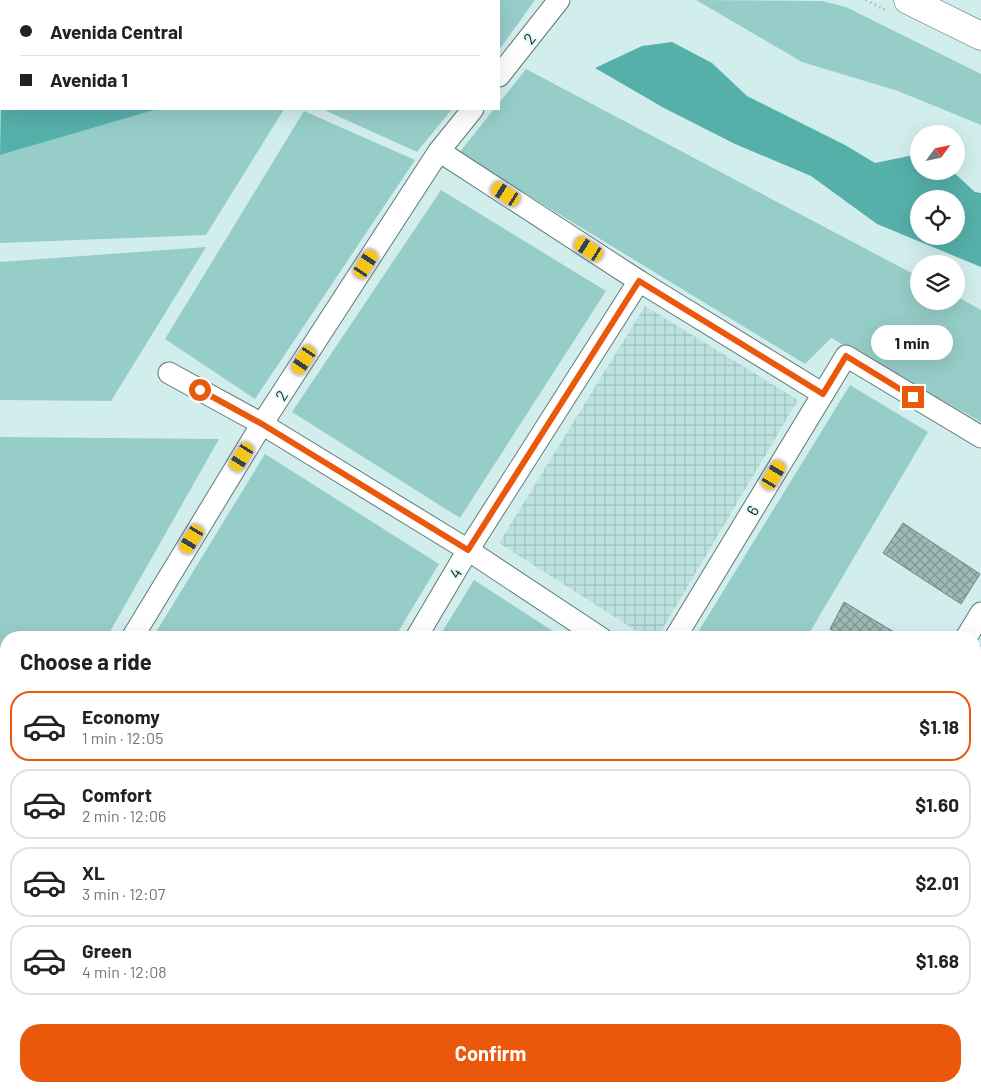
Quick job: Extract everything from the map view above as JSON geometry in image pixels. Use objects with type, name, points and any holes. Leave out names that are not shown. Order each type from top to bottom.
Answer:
[{"type":"highway","points":[[908,0],[981,36]]},
{"type":"street","name":"2","points":[[500,75],[559,0]]},
{"type":"street","name":"2","points":[[136,631],[262,424],[439,151],[472,110]]},
{"type":"street","points":[[439,151],[639,281],[823,394]]},
{"type":"street","name":"4","points":[[420,631],[468,550],[639,281]]},
{"type":"street","name":"6","points":[[679,631],[846,356],[981,437]]},
{"type":"street","points":[[169,374],[262,424],[468,550],[591,631]]},
{"type":"street","points":[[970,631],[981,613]]},
{"type":"shaded area","points":[[500,0],[535,0],[500,49]]},
{"type":"shaded area","points":[[696,0],[822,1],[846,7],[981,74],[981,125],[898,91],[802,62]]},
{"type":"shaded area","points":[[672,42],[712,63],[747,96],[845,145],[875,163],[910,156],[910,180],[962,180],[975,192],[981,193],[981,267],[965,260],[965,255],[952,255],[928,245],[965,245],[965,190],[910,190],[910,238],[877,224],[811,176],[735,144],[664,108],[595,68],[642,46]]},
{"type":"shaded area","points":[[526,69],[910,272],[910,310],[965,310],[965,301],[981,310],[981,422],[831,338],[805,364],[459,153],[493,110],[500,110],[500,102]]},
{"type":"shaded area","points":[[1,110],[155,110],[0,155]]},
{"type":"shaded area","points":[[155,110],[283,110],[206,235],[0,243],[0,155]]},
{"type":"shaded area","points":[[324,110],[451,110],[417,152]]},
{"type":"shaded area","points":[[304,111],[415,160],[255,399],[165,339]]},
{"type":"shaded area","points":[[441,190],[606,291],[460,518],[292,412]]},
{"type":"shaded area","points":[[206,247],[111,401],[0,400],[0,262]]},
{"type":"shaded area","points":[[645,306],[798,400],[661,631],[637,631],[499,543]]},
{"type":"shaded area","points":[[850,385],[928,432],[811,631],[699,631]]},
{"type":"shaded area","points":[[0,437],[219,439],[110,631],[0,631]]},
{"type":"shaded area","points":[[265,454],[439,564],[399,631],[157,631]]},
{"type":"shaded area","points":[[474,580],[553,631],[443,631]]},
{"type":"building","points":[[903,523],[980,574],[961,604],[883,553]]},
{"type":"building","points":[[844,602],[892,631],[833,631],[830,629]]},
{"type":"route","points":[[200,390],[262,424],[468,550],[639,281],[823,394],[846,356],[913,397]]}]
